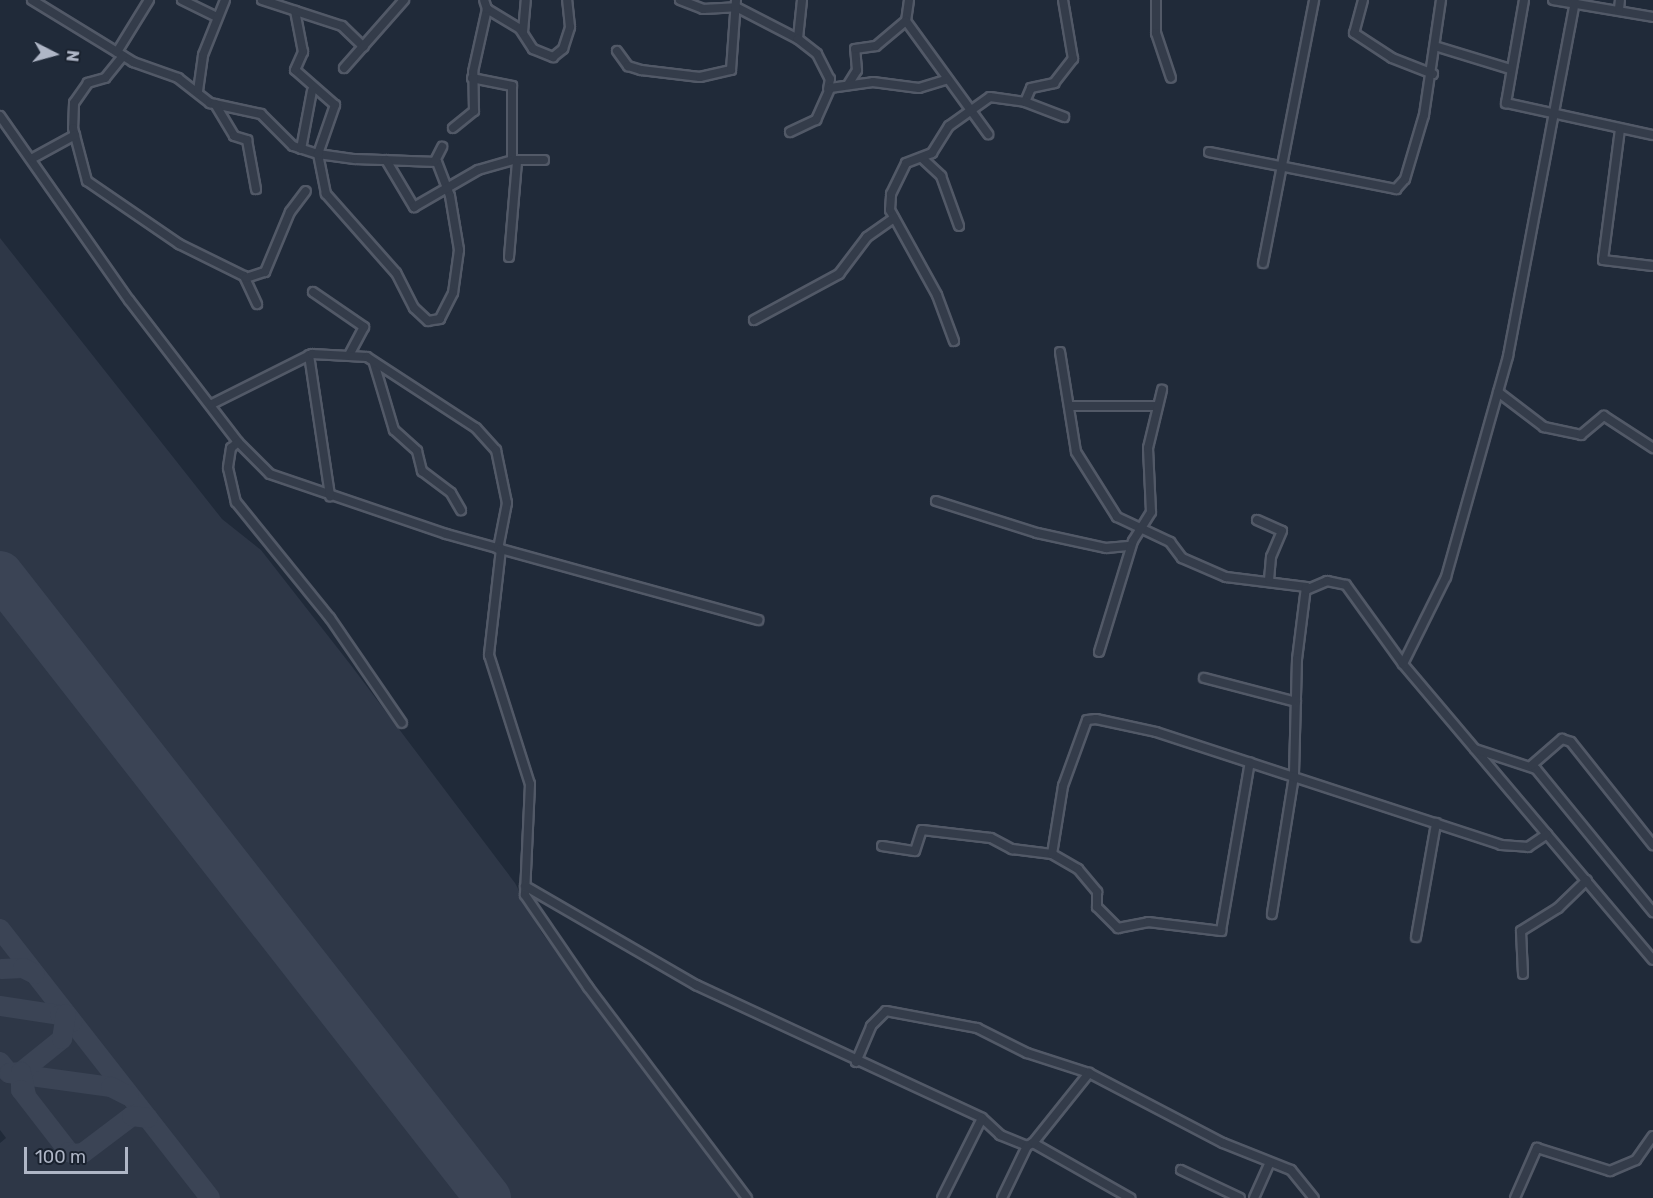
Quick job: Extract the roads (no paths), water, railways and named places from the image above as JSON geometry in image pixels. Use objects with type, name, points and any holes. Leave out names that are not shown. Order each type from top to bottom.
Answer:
[{"type":"street","points":[[32,0],[120,54],[198,91],[215,104],[234,136],[247,141],[256,189]]},
{"type":"street","points":[[149,0],[105,78],[88,83],[79,96],[72,114],[87,181],[179,244],[246,278],[257,304]]},
{"type":"street","points":[[182,0],[217,17]]},
{"type":"street","points":[[198,91],[217,17],[225,0]]},
{"type":"street","points":[[262,0],[292,5],[342,26],[364,47]]},
{"type":"street","points":[[344,68],[404,0]]},
{"type":"street","points":[[453,128],[474,111],[472,78],[477,39],[487,9],[484,0]]},
{"type":"street","points":[[523,32],[526,0]]},
{"type":"street","points":[[487,9],[523,32],[533,49],[553,57],[563,49],[570,27],[567,0]]},
{"type":"street","points":[[680,0],[703,9],[736,4],[798,39],[817,54],[830,79],[828,89],[816,120],[790,132]]},
{"type":"street","points":[[798,39],[802,0]]},
{"type":"street","points":[[849,83],[857,70],[855,49],[876,46],[906,21],[909,0]]},
{"type":"street","points":[[1026,102],[1031,88],[1054,83],[1073,59],[1064,0]]},
{"type":"street","points":[[1156,0],[1156,33],[1171,78]]},
{"type":"street","points":[[1263,263],[1314,0]]},
{"type":"street","points":[[1363,0],[1354,33],[1392,58],[1433,74]]},
{"type":"street","points":[[1209,152],[1283,169],[1396,189],[1412,161],[1433,74],[1438,47],[1441,0]]},
{"type":"street","points":[[1524,0],[1510,69],[1506,103],[1653,135]]},
{"type":"street","points":[[1553,0],[1618,9],[1653,17]]},
{"type":"street","points":[[1618,9],[1620,0]]},
{"type":"street","points":[[1403,664],[1446,577],[1520,309],[1575,3]]},
{"type":"street","points":[[617,51],[628,66],[641,70],[700,77],[728,72],[734,63],[736,4]]},
{"type":"street","points":[[292,5],[303,52],[294,69],[312,91],[335,105],[318,154],[329,201],[396,273],[414,308],[431,321],[446,309],[458,270],[446,191],[435,161],[442,147]]},
{"type":"street","points":[[906,21],[968,110],[988,134]]},
{"type":"street","points":[[1438,47],[1510,69]]},
{"type":"street","points":[[472,78],[512,86],[515,161],[509,257]]},
{"type":"street","points":[[828,89],[849,83],[908,88],[948,79]]},
{"type":"street","points":[[301,149],[312,91]]},
{"type":"street","points":[[954,341],[937,295],[894,218],[891,194],[906,164],[923,159],[968,110],[990,97],[1026,102],[1064,117]]},
{"type":"street","points":[[215,104],[261,114],[301,149],[318,154],[386,160],[435,161]]},
{"type":"street","points":[[0,116],[33,158],[129,300],[212,404],[238,442],[279,479],[499,549],[758,620]]},
{"type":"street","points":[[1620,129],[1603,260],[1653,266]]},
{"type":"street","points":[[33,158],[75,135]]},
{"type":"street","points":[[923,159],[941,176],[958,226]]},
{"type":"street","points":[[386,160],[412,207],[446,191],[478,170],[515,161],[544,160]]},
{"type":"street","points":[[246,278],[265,272],[290,212],[306,191]]},
{"type":"street","points":[[754,320],[839,274],[870,233],[894,218]]},
{"type":"street","points":[[313,292],[364,327],[350,353]]},
{"type":"street","points":[[1060,352],[1081,464],[1113,513],[1139,530],[1226,577],[1269,579],[1302,584],[1306,590],[1296,702],[1294,776],[1272,914]]},
{"type":"street","points":[[212,404],[309,355],[350,353],[374,363],[447,408],[496,450],[507,502],[499,549],[489,655],[530,784],[525,886],[534,910],[588,987],[747,1198]]},
{"type":"street","points":[[309,355],[330,496]]},
{"type":"street","points":[[374,363],[394,430],[417,451],[422,471],[451,493],[461,510]]},
{"type":"street","points":[[1099,652],[1131,546],[1151,512],[1147,464],[1154,406],[1162,390]]},
{"type":"street","points":[[1498,392],[1544,427],[1581,435],[1604,416],[1653,448]]},
{"type":"street","points":[[1070,406],[1154,406]]},
{"type":"street","points":[[238,442],[229,456],[236,502],[330,618],[402,723]]},
{"type":"street","points":[[936,501],[1037,533],[1106,548],[1131,546]]},
{"type":"street","points":[[1257,520],[1282,531],[1270,557],[1269,579]]},
{"type":"street","points":[[1306,590],[1327,581],[1346,585],[1403,664],[1653,960]]},
{"type":"street","points":[[1204,678],[1296,702]]},
{"type":"street","points":[[1052,854],[1063,786],[1087,720],[1128,724],[1515,847],[1528,847],[1547,834]]},
{"type":"street","points":[[1532,765],[1562,739],[1571,742],[1653,845]]},
{"type":"street","points":[[1473,748],[1532,765],[1653,912]]},
{"type":"street","points":[[882,846],[915,851],[922,831],[974,834],[1012,849],[1052,854],[1078,869],[1097,892],[1097,907],[1118,928],[1148,922],[1224,931],[1250,762]]},
{"type":"street","points":[[1416,937],[1436,823]]},
{"type":"street","points":[[1523,974],[1521,931],[1558,908],[1587,880]]},
{"type":"street","points":[[525,886],[629,951],[856,1062],[982,1118],[1130,1198]]},
{"type":"street","points":[[856,1062],[871,1026],[890,1011],[977,1028],[1027,1053],[1089,1072],[1296,1173],[1314,1198]]},
{"type":"street","points":[[1002,1198],[1030,1144],[1089,1072]]},
{"type":"street","points":[[942,1198],[982,1118]]},
{"type":"street","points":[[1515,1198],[1537,1148],[1610,1171],[1636,1160],[1653,1136]]},
{"type":"street","points":[[1254,1198],[1270,1162]]},
{"type":"street","points":[[1181,1170],[1240,1198]]}]
